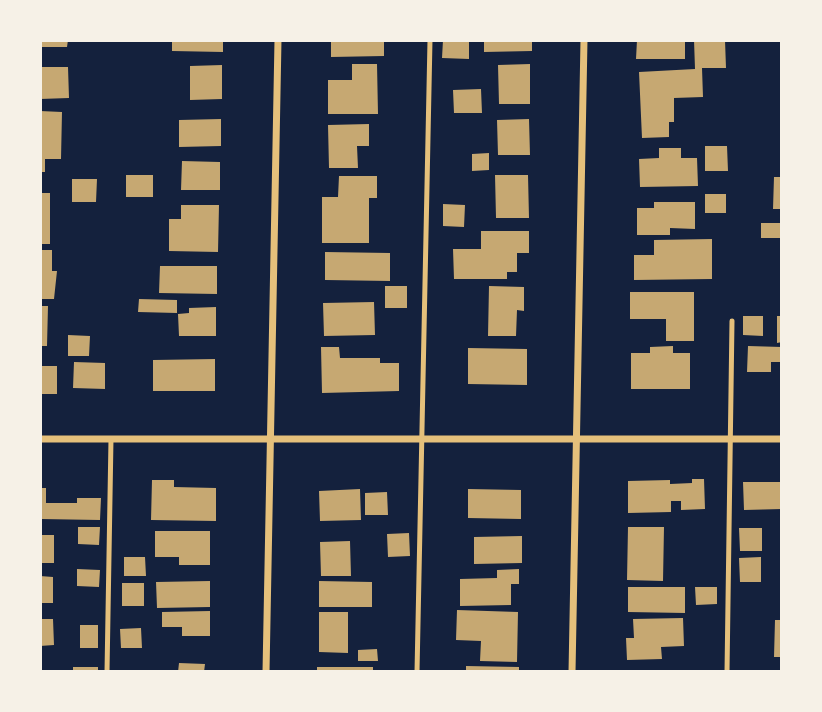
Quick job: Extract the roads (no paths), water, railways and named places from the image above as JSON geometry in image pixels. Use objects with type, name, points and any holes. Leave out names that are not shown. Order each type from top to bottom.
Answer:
[{"type":"street","points":[[266,672],[278,40]]},
{"type":"street","points":[[572,672],[584,40]]},
{"type":"street","points":[[40,439],[782,439]]},
{"type":"lane","points":[[417,672],[430,40]]},
{"type":"lane","points":[[727,672],[732,321]]},
{"type":"lane","points":[[107,672],[111,439]]}]
